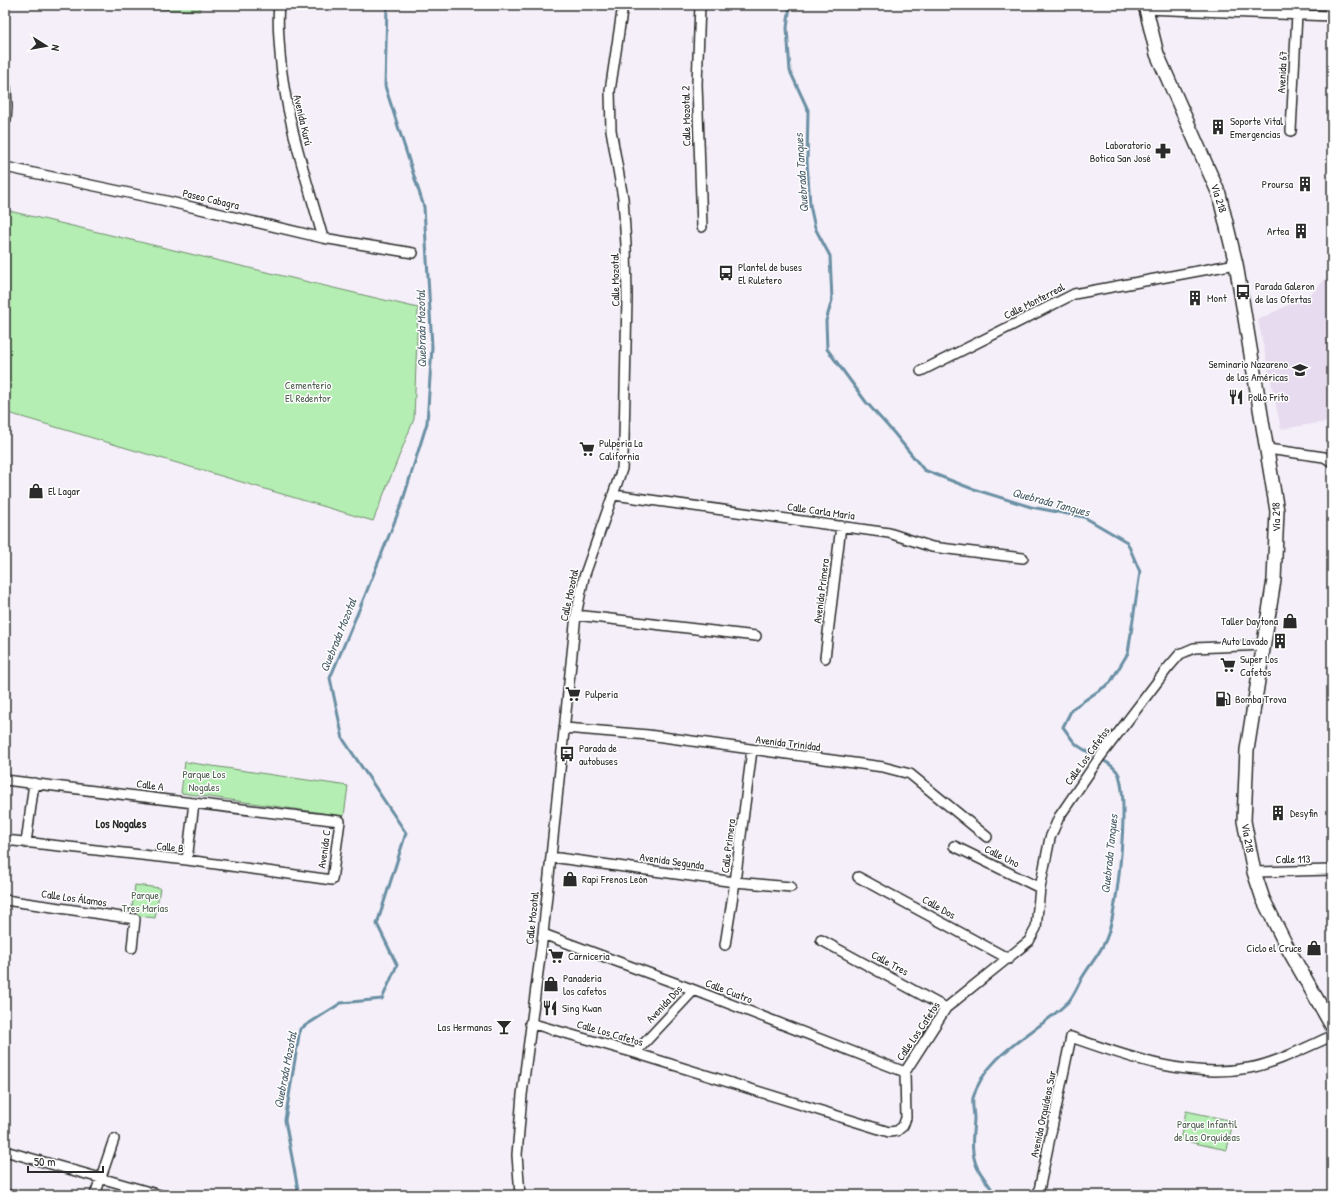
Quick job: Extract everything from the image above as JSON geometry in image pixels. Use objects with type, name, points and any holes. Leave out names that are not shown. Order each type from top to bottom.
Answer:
[{"type":"main road","name":"Vía 218","points":[[1145,7],[1157,54],[1219,194],[1236,264],[1268,449],[1277,511],[1274,580],[1265,645],[1250,728],[1244,794],[1244,821],[1254,872],[1263,899],[1286,946],[1332,1026]]},
{"type":"street","name":"Avenida Kurú","points":[[279,5],[277,19],[283,86],[299,155],[323,238]]},
{"type":"street","name":"Calle Mozotal","points":[[520,1195],[517,1155],[522,1095],[530,1023],[543,934],[576,615],[586,570],[622,469],[627,298],[623,198],[611,130],[610,91],[623,5]]},
{"type":"street","name":"Calle Mozotal 2","points":[[700,5],[697,84],[702,227]]},
{"type":"street","points":[[1145,7],[1206,8],[1332,16]]},
{"type":"street","name":"Avenida 67","points":[[1291,131],[1297,14]]},
{"type":"street","points":[[5,88],[5,120]]},
{"type":"street","name":"Paseo Cabagra","points":[[5,167],[323,238],[413,253]]},
{"type":"street","name":"Calle Monterreal","points":[[922,371],[1074,294],[1236,264]]},
{"type":"street","points":[[1268,449],[1324,457],[1332,462]]},
{"type":"street","name":"Calle Carla María","points":[[614,495],[889,533],[932,547],[1023,558]]},
{"type":"street","name":"Avenida Primera","points":[[825,658],[841,526]]},
{"type":"street","points":[[576,615],[756,636]]},
{"type":"street","name":"Calle Los Cafetos","points":[[530,1023],[635,1053],[889,1132],[897,1131],[903,1126],[906,1118],[905,1072],[946,1008],[1030,941],[1036,928],[1040,888],[1050,838],[1059,817],[1100,757],[1180,654],[1194,648],[1206,646],[1265,645]]},
{"type":"street","name":"Avenida Trinidad","points":[[565,728],[648,735],[883,767],[910,774],[986,837]]},
{"type":"street","name":"Calle Primera","points":[[725,945],[735,882],[752,750]]},
{"type":"street","name":"Calle A","points":[[5,780],[194,802],[340,822]]},
{"type":"street","points":[[26,843],[34,783]]},
{"type":"street","points":[[187,860],[194,802]]},
{"type":"street","name":"Avenida C","points":[[332,880],[340,822]]},
{"type":"street","name":"Calle B","points":[[5,840],[187,860],[332,880]]},
{"type":"street","name":"Calle Uno","points":[[954,846],[1040,888]]},
{"type":"street","name":"Avenida Segunda","points":[[551,857],[735,882],[791,887]]},
{"type":"street","name":"Calle 113","points":[[1254,872],[1332,870]]},
{"type":"street","name":"Calle Dos","points":[[858,877],[1009,959]]},
{"type":"street","name":"Calle Los Álamos","points":[[5,900],[135,919],[132,948]]},
{"type":"street","name":"Calle Cuatro","points":[[543,934],[694,990],[905,1072]]},
{"type":"street","name":"Calle Tres","points":[[821,940],[946,1008]]},
{"type":"street","name":"Avenida Dos","points":[[635,1053],[694,990]]},
{"type":"street","name":"Avenida Orquídeas Sur","points":[[1038,1195],[1071,1037],[1144,1061],[1189,1070],[1219,1071],[1250,1068],[1291,1054],[1332,1036]]},
{"type":"street","points":[[95,1195],[114,1139]]},
{"type":"street","points":[[5,1151],[160,1195]]},
{"type":"shaded area","name":"Seminario Nazareno de las Américas","points":[[1332,272],[1332,421],[1281,429],[1258,320],[1312,293]]},
{"type":"green space","points":[[153,5],[200,5],[200,11],[154,9]]},
{"type":"green space","name":"Cementerio El Redentor","points":[[5,210],[418,308],[414,419],[373,521],[5,412]]},
{"type":"green space","name":"Parque Los Nogales","points":[[185,762],[348,786],[344,816],[181,793]]},
{"type":"green space","name":"Parque Tres Marías","points":[[135,885],[160,888],[155,918],[131,915]]},
{"type":"green space","name":"Parque Infantil de Las Orquídeas","points":[[1186,1111],[1233,1121],[1227,1150],[1180,1140]]},
{"type":"waterway","name":"Quebrada Mozotal","points":[[299,1195],[285,1120],[300,1029],[341,1003],[382,999],[397,965],[377,924],[406,833],[343,739],[330,678],[402,503],[427,423],[432,347],[424,207],[385,86],[387,5]]},
{"type":"waterway","name":"Quebrada Tanques","points":[[790,5],[787,28],[790,71],[808,110],[807,162],[810,205],[815,228],[830,256],[832,300],[826,321],[827,349],[866,402],[924,470],[970,488],[1031,507],[1084,517],[1127,542],[1140,572],[1128,653],[1110,683],[1072,709],[1063,727],[1076,744],[1105,761],[1116,770],[1119,775],[1122,789],[1123,830],[1119,878],[1112,919],[1103,946],[1085,972],[1069,1001],[1057,1012],[1014,1044],[989,1068],[980,1082],[973,1098],[973,1155],[977,1167],[995,1195]]},
{"type":"place","name":"Soporte Vital Emergencias","points":[[1218,127]]},
{"type":"place","name":"Laboratorio Botica San José","points":[[1163,151]]},
{"type":"place","name":"Proursa","points":[[1305,184]]},
{"type":"place","name":"Artea","points":[[1301,231]]},
{"type":"place","name":"Plantel de buses El Ruletero","points":[[726,273]]},
{"type":"place","name":"Parada Galeron de las Ofertas","points":[[1243,292]]},
{"type":"place","name":"Mont","points":[[1195,298]]},
{"type":"place","name":"Seminario Nazareno de las Américas","points":[[1300,370]]},
{"type":"place","name":"Pollo Frito","points":[[1236,397]]},
{"type":"place","name":"Pulperia La California","points":[[587,449]]},
{"type":"place","name":"El Lagar","points":[[36,491]]},
{"type":"place","name":"Taller Daytona","points":[[1290,621]]},
{"type":"place","name":"Auto Lavado","points":[[1280,641]]},
{"type":"place","name":"Super Los Cafetos","points":[[1228,665]]},
{"type":"place","name":"Pulperia","points":[[573,694]]},
{"type":"place","name":"Bomba Trova","points":[[1223,699]]},
{"type":"place","name":"Parada de autobuses","points":[[567,754]]},
{"type":"place","name":"Desyfin","points":[[1278,813]]},
{"type":"place","name":"Rapi Frenos León","points":[[570,879]]},
{"type":"place","name":"Ciclo el Cruce","points":[[1314,948]]},
{"type":"place","name":"Carniceria","points":[[556,956]]},
{"type":"place","name":"Panaderia los cafetos","points":[[551,984]]},
{"type":"place","name":"Sing Kwan","points":[[550,1008]]},
{"type":"place","name":"Las Hermanas","points":[[504,1027]]},
{"type":"district","name":"Los Nogales","points":[[121,823]]}]
